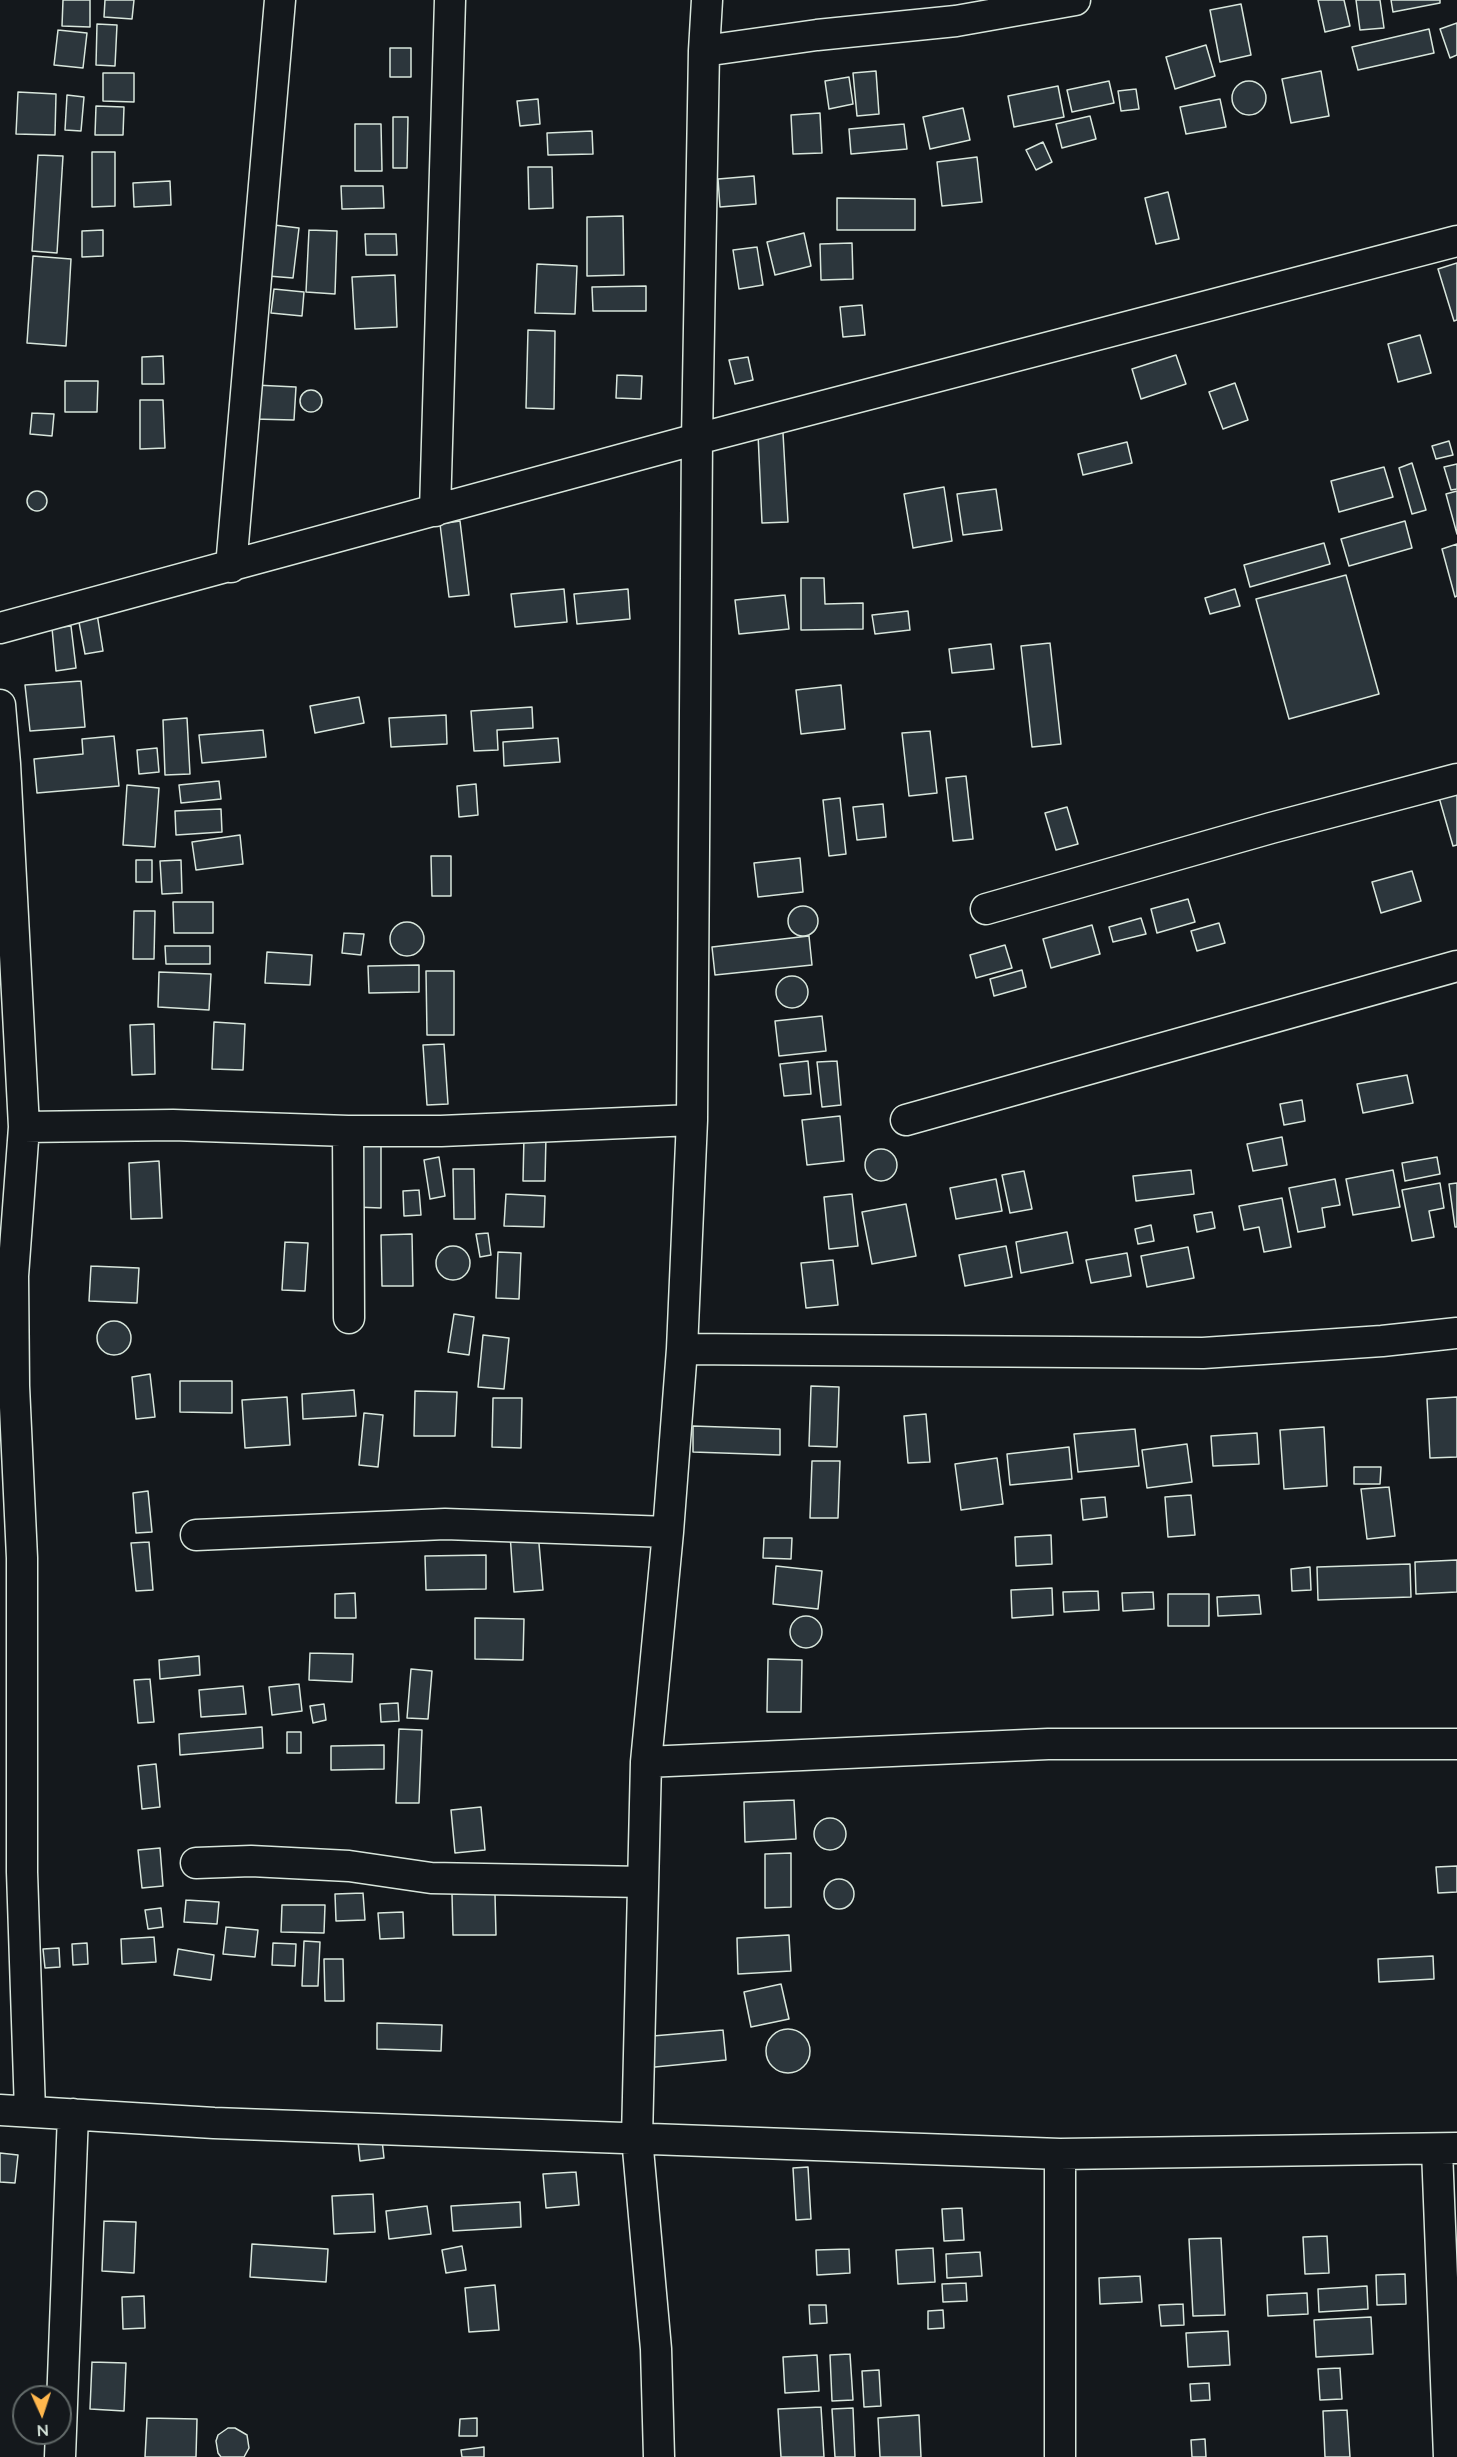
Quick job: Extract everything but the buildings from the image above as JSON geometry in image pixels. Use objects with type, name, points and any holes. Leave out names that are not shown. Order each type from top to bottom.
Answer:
[{"type":"street","points":[[231,567],[280,0]]},
{"type":"street","points":[[435,511],[450,0]]},
{"type":"street","points":[[659,2457],[656,2349],[637,2138],[646,1762],[668,1532],[682,1349],[692,1120],[697,440],[704,51],[707,0]]},
{"type":"street","points":[[704,51],[817,35],[956,21],[1076,0]]},
{"type":"street","points":[[0,628],[697,440],[1457,242]]},
{"type":"street","points":[[0,705],[5,764],[15,1142],[14,1386],[22,1558],[22,1872],[30,2111]]},
{"type":"street","points":[[986,909],[1271,828],[1457,779]]},
{"type":"street","points":[[906,1120],[1457,966]]},
{"type":"street","points":[[15,1142],[173,1125],[348,1131],[441,1131],[692,1120]]},
{"type":"street","points":[[348,1131],[350,1318]]},
{"type":"street","points":[[682,1349],[1203,1353],[1457,1334]]},
{"type":"street","points":[[196,1535],[445,1524],[668,1532]]},
{"type":"street","points":[[646,1762],[1048,1744],[1457,1744]]},
{"type":"street","points":[[196,1863],[250,1861],[349,1866],[431,1878],[644,1882]]},
{"type":"street","points":[[0,2110],[214,2123],[1060,2154],[1447,2149],[1449,2457]]},
{"type":"street","points":[[60,2457],[73,2114]]},
{"type":"street","points":[[1060,2154],[1060,2457]]}]
